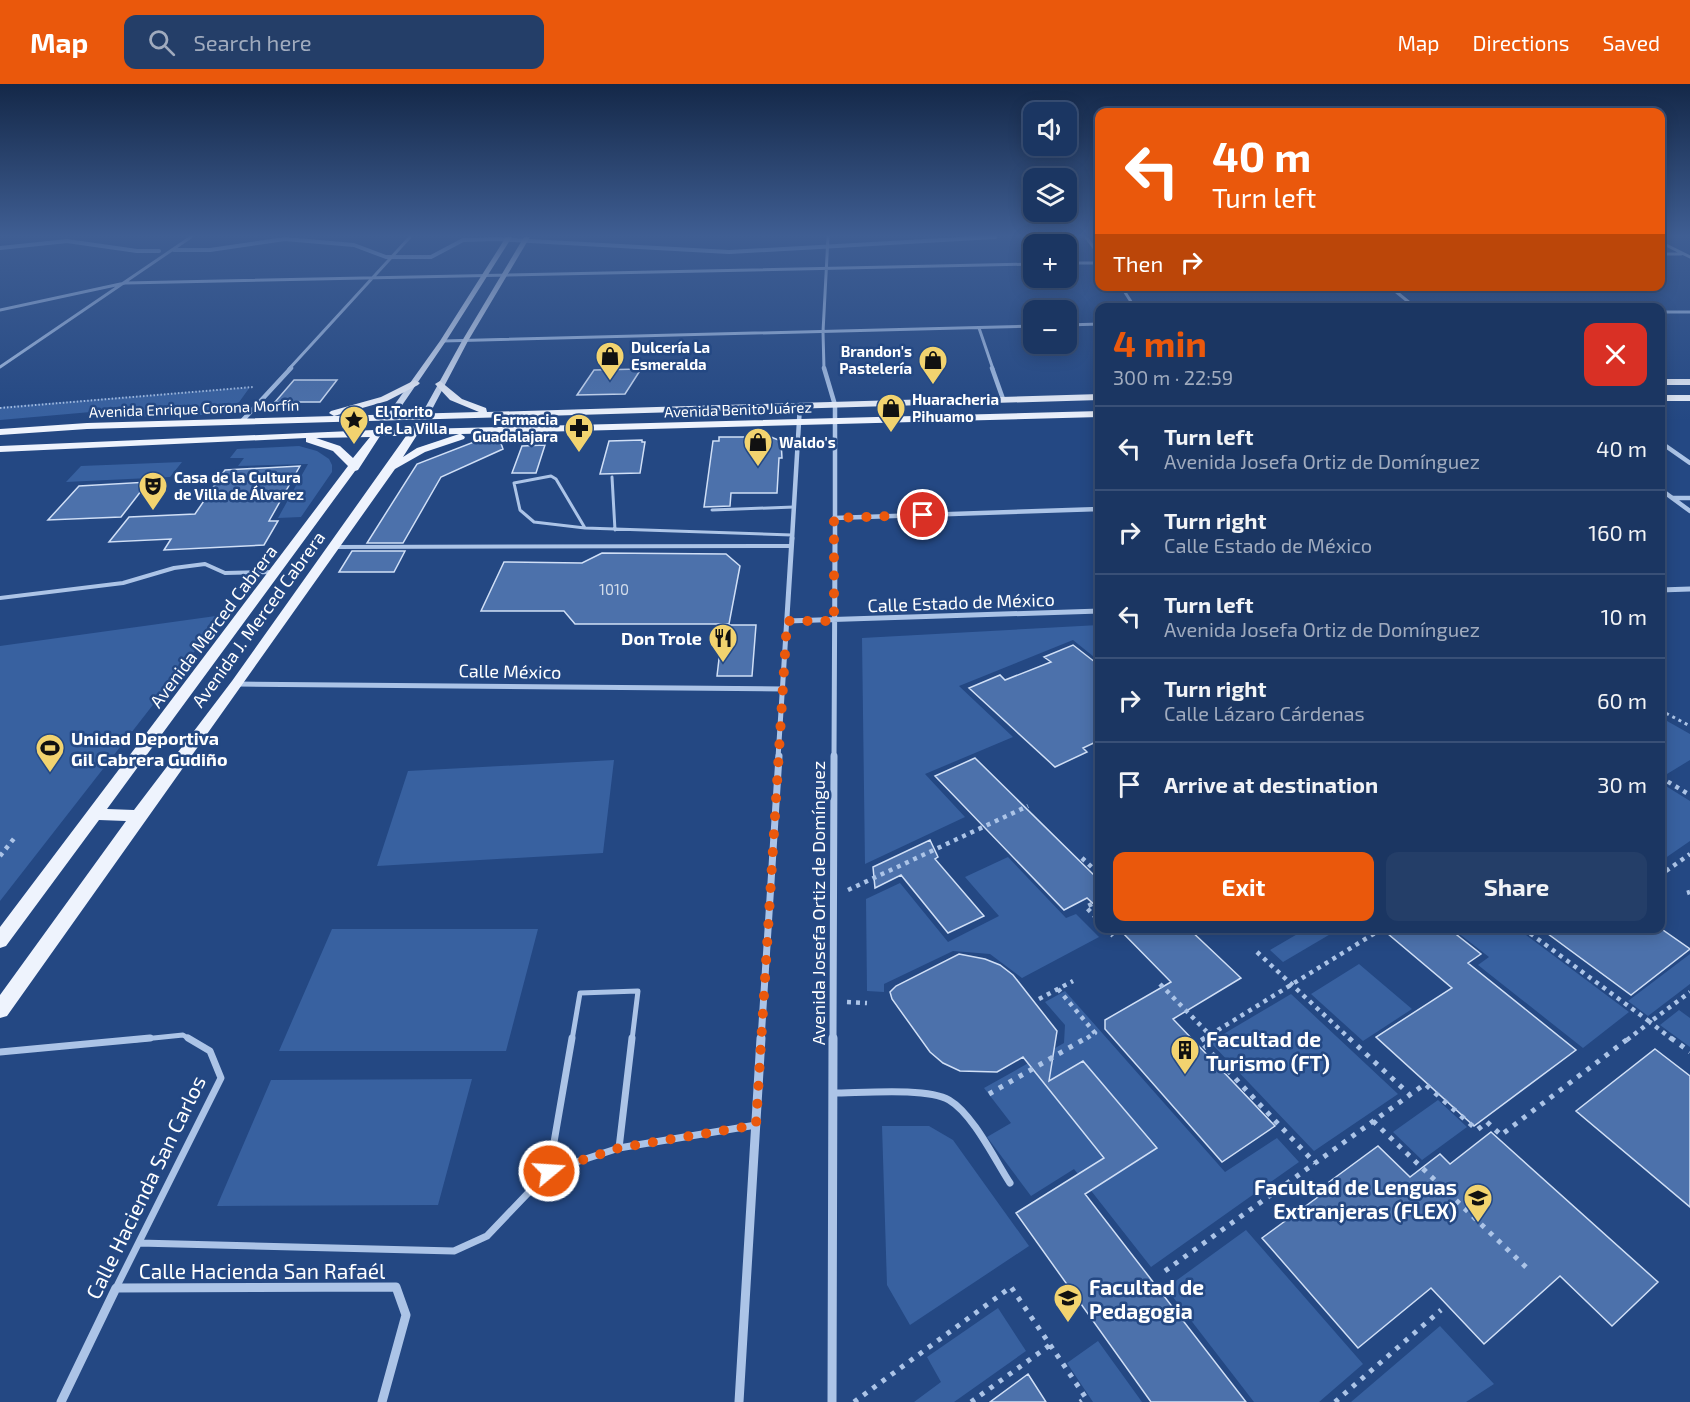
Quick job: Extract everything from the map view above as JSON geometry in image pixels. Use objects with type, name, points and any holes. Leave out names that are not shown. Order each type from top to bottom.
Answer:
[{"type":"main road","points":[[389,418],[415,383],[469,299]]},
{"type":"main road","name":"Avenida J. Merced Cabrera","points":[[0,1010],[138,816],[237,684],[388,471],[424,417],[440,384],[490,299]]},
{"type":"main road","points":[[1665,382],[1690,381]]},
{"type":"main road","points":[[286,420],[369,404],[398,394],[415,383]]},
{"type":"main road","points":[[440,384],[446,393],[459,403],[504,413]]},
{"type":"main road","name":"Avenida Benito Juárez","points":[[389,418],[1095,397]]},
{"type":"main road","points":[[1665,399],[1690,398]]},
{"type":"main road","name":"Avenida Benito Juárez","points":[[377,433],[1095,414]]},
{"type":"main road","name":"Avenida Enrique Corona Morfín","points":[[0,432],[87,426],[389,418]]},
{"type":"main road","name":"Avenida Merced Cabrera","points":[[0,941],[389,418]]},
{"type":"main road","points":[[388,471],[421,450],[449,440],[487,431]]},
{"type":"main road","name":"Avenida Enrique Corona Morfín","points":[[0,449],[377,433]]},
{"type":"main road","points":[[278,436],[320,441],[338,448],[350,459],[354,468]]},
{"type":"main road","points":[[95,814],[138,816]]},
{"type":"street","points":[[0,310],[53,299]]},
{"type":"street","points":[[0,367],[102,299]]},
{"type":"street","points":[[242,421],[354,299]]},
{"type":"street","name":"Avenida Josefa Ortiz de Domínguez","points":[[825,299],[824,374],[835,405],[832,1402]]},
{"type":"street","points":[[1665,312],[1690,312]]},
{"type":"street","points":[[1077,325],[1095,324]]},
{"type":"street","points":[[443,341],[1023,326]]},
{"type":"street","points":[[979,328],[1003,399]]},
{"type":"street","points":[[739,1402],[800,405]]},
{"type":"street","points":[[1665,446],[1690,463]]},
{"type":"street","points":[[1665,493],[1690,512]]},
{"type":"street","points":[[1672,498],[1690,498]]},
{"type":"street","points":[[834,518],[1095,509]]},
{"type":"street","points":[[1665,590],[1690,589]]},
{"type":"street","name":"Calle Estado de México","points":[[787,621],[1095,612]]},
{"type":"street","name":"Calle México","points":[[237,684],[783,689]]},
{"type":"street","name":"Calle Hacienda San Rafaél","points":[[116,1288],[396,1287],[406,1315],[382,1402]]},
{"type":"street","name":"Calle Hacienda San Carlos","points":[[61,1402],[116,1288]]},
{"type":"lane","points":[[585,528],[556,479],[551,476],[514,483],[520,510],[534,522],[585,528],[615,530],[792,535]]},
{"type":"lane","points":[[612,477],[615,530]]},
{"type":"lane","points":[[712,510],[794,507]]},
{"type":"lane","points":[[334,547],[791,546]]},
{"type":"lane","points":[[0,598],[123,583],[174,568],[205,564],[225,573],[276,572]]},
{"type":"lane","points":[[549,1171],[580,993],[638,991],[619,1148]]},
{"type":"lane","name":"Calle Hacienda San Carlos","points":[[0,1052],[183,1035],[210,1051],[221,1078],[116,1288]]},
{"type":"lane","points":[[833,1093],[926,1095],[949,1100],[964,1114],[1010,1183]]},
{"type":"lane","points":[[139,1244],[454,1251],[487,1236],[549,1171],[619,1148],[756,1125]]},
{"type":"path","points":[[0,408],[274,386]]},
{"type":"path","points":[[1665,713],[1690,726]]},
{"type":"path","points":[[1665,780],[1690,795]]},
{"type":"path","points":[[833,897],[1028,806]]},
{"type":"path","points":[[0,856],[16,836]]},
{"type":"path","points":[[1666,871],[1690,854]]},
{"type":"path","points":[[1082,858],[1095,870]]},
{"type":"path","points":[[1095,902],[1086,907],[1095,917]]},
{"type":"path","points":[[1315,1163],[1200,1041],[1374,933]]},
{"type":"path","points":[[1530,933],[1690,1052]]},
{"type":"path","points":[[1257,952],[1410,1095]]},
{"type":"path","points":[[1039,999],[1073,981]]},
{"type":"path","points":[[1160,984],[1210,1035]]},
{"type":"path","points":[[989,1094],[1095,1033],[1058,989]]},
{"type":"path","points":[[1166,1271],[1425,1084],[1477,1130],[1487,1122],[1501,1135],[1690,992]]},
{"type":"path","points":[[1373,1121],[1529,1270]]},
{"type":"path","points":[[854,1402],[1011,1287],[1086,1398],[1080,1402]]},
{"type":"path","points":[[1335,1402],[1441,1310]]},
{"type":"path","points":[[971,1402],[1050,1345]]},
{"type":"shaded area","points":[[250,387],[237,405],[243,408],[236,414],[127,417],[125,409],[0,420],[0,407]]},
{"type":"shaded area","points":[[299,446],[317,451],[329,459],[332,472],[301,517],[278,518],[308,464],[238,466],[244,458],[230,458],[237,449]]},
{"type":"shaded area","points":[[182,462],[170,477],[66,482],[81,466]]},
{"type":"shaded area","name":"Unidad Deportiva Gil Cabrera Gudiño","points":[[223,615],[0,901],[0,646]]},
{"type":"shaded area","points":[[1095,625],[1095,658],[1073,640],[959,686],[1013,737],[925,774],[965,817],[865,864],[862,638]]},
{"type":"shaded area","points":[[1665,720],[1690,734],[1690,760],[1667,774],[1665,773]]},
{"type":"shaded area","points":[[614,760],[603,853],[377,866],[408,771]]},
{"type":"shaded area","points":[[1665,785],[1690,801],[1690,841],[1665,858]]},
{"type":"shaded area","points":[[1008,857],[1066,918],[1076,914],[1099,937],[1022,978],[990,954],[953,951],[884,984],[884,992],[867,991],[866,899],[900,883],[948,942],[999,916],[965,877]]},
{"type":"shaded area","points":[[332,929],[538,929],[506,1051],[279,1051]]},
{"type":"shaded area","points":[[1299,933],[1332,933],[1283,962],[1270,950]]},
{"type":"shaded area","points":[[1458,933],[1523,933],[1629,1012],[1583,1048],[1478,965],[1489,957]]},
{"type":"shaded area","points":[[1690,954],[1690,984],[1648,1016],[1628,1001]]},
{"type":"shaded area","points":[[1359,964],[1412,1009],[1363,1041],[1311,994]]},
{"type":"shaded area","points":[[1065,991],[1225,1172],[1277,1138],[1299,1162],[1151,1267],[1074,1169],[1031,1196],[987,1137],[1011,1123],[984,1088],[1064,1043],[1065,1025],[1045,1002]]},
{"type":"shaded area","points":[[1291,994],[1398,1094],[1314,1151],[1210,1042]]},
{"type":"shaded area","points":[[1679,1010],[1690,1018],[1690,1047],[1660,1025]]},
{"type":"shaded area","points":[[472,1079],[438,1205],[217,1206],[271,1080]]},
{"type":"shaded area","points":[[1438,1100],[1467,1127],[1422,1160],[1393,1132]]},
{"type":"shaded area","points":[[882,1126],[929,1126],[953,1140],[1029,1246],[910,1325],[887,1285]]},
{"type":"shaded area","points":[[1246,1230],[1363,1364],[1319,1402],[1254,1402],[1166,1288]]},
{"type":"shaded area","points":[[998,1308],[1026,1351],[954,1402],[914,1402],[941,1382],[927,1357]]},
{"type":"shaded area","points":[[1440,1326],[1494,1384],[1466,1402],[1351,1402]]},
{"type":"shaded area","points":[[1098,1341],[1142,1402],[1093,1402],[1067,1363]]},
{"type":"building","name":"Dulcería La Esmeralda","points":[[641,369],[625,394],[577,395],[594,370]]},
{"type":"building","points":[[294,380],[337,380],[320,402],[275,402]]},
{"type":"building","points":[[492,435],[498,435],[503,449],[441,477],[403,543],[367,543],[417,464]]},
{"type":"building","points":[[719,437],[771,437],[781,441],[782,458],[779,458],[777,493],[731,493],[730,506],[704,507],[713,441],[719,441]]},
{"type":"building","points":[[642,440],[645,442],[640,473],[600,474],[609,441]]},
{"type":"building","points":[[545,445],[536,473],[512,473],[522,446]]},
{"type":"building","points":[[300,466],[269,521],[278,521],[264,545],[164,550],[171,539],[109,542],[129,517],[195,514],[225,470]]},
{"type":"building","points":[[148,482],[121,517],[48,520],[79,486]]},
{"type":"building","points":[[352,551],[405,551],[394,572],[339,572]]},
{"type":"building","points":[[602,553],[726,554],[740,566],[729,624],[575,624],[564,611],[481,611],[504,562],[582,563]]},
{"type":"building","points":[[723,625],[756,625],[752,676],[717,676]]},
{"type":"building","points":[[1073,645],[1095,662],[1095,742],[1083,748],[1087,752],[1055,767],[969,688],[1000,675],[1005,680],[1051,662],[1044,657]]},
{"type":"building","points":[[975,758],[1095,876],[1095,905],[1087,898],[1064,910],[935,776]]},
{"type":"building","points":[[930,840],[938,857],[935,859],[984,916],[948,933],[901,875],[875,888],[873,867]]},
{"type":"building","points":[[1665,932],[1690,949],[1631,995],[1547,933]]},
{"type":"building","name":"Facultad de Turismo (FT)","points":[[1123,933],[1193,933],[1241,978],[1173,1019],[1275,1126],[1222,1162],[1105,1029],[1105,1020],[1171,982]]},
{"type":"building","points":[[1387,933],[1454,933],[1481,954],[1468,963],[1576,1050],[1474,1126],[1376,1037],[1452,988]]},
{"type":"building","points":[[959,954],[985,959],[1000,965],[1013,975],[1057,1031],[1049,1081],[1083,1061],[1157,1148],[1085,1194],[1246,1402],[1151,1402],[1016,1213],[1104,1158],[1023,1057],[997,1072],[960,1071],[943,1063],[930,1052],[892,999],[890,992],[896,986]]},
{"type":"building","points":[[1655,1049],[1690,1076],[1690,1207],[1576,1111]]},
{"type":"building","points":[[1491,1132],[1658,1282],[1612,1326],[1560,1276],[1484,1344],[1431,1288],[1358,1348],[1262,1238],[1333,1186],[1329,1182],[1378,1146],[1410,1177],[1440,1154],[1450,1164]]},
{"type":"building","points":[[1028,1374],[1046,1402],[990,1402]]},
{"type":"place","name":"Dulcería La Esmeralda","points":[[610,382]]},
{"type":"place","name":"Brandon's Pastelería","points":[[933,386]]},
{"type":"place","name":"Huaracheria Pihuamo","points":[[891,434]]},
{"type":"place","name":"El Torito de La Villa","points":[[354,446]]},
{"type":"place","name":"Farmacia Guadalajara","points":[[579,454]]},
{"type":"place","name":"Waldo's","points":[[758,468]]},
{"type":"place","name":"Casa de la Cultura de Villa de Álvarez","points":[[153,512]]},
{"type":"place","name":"Don Trole","points":[[723,664]]},
{"type":"place","name":"Unidad Deportiva Gil Cabrera Gudiño","points":[[50,774]]},
{"type":"place","name":"Facultad de Turismo (FT)","points":[[1185,1076]]},
{"type":"place","name":"Facultad de Lenguas Extranjeras (FLEX)","points":[[1478,1224]]},
{"type":"place","name":"Facultad de Pedagogia","points":[[1068,1324]]},
{"type":"route","points":[[549,1171],[619,1148],[756,1125],[787,621],[834,621],[834,518],[923,515]]}]
